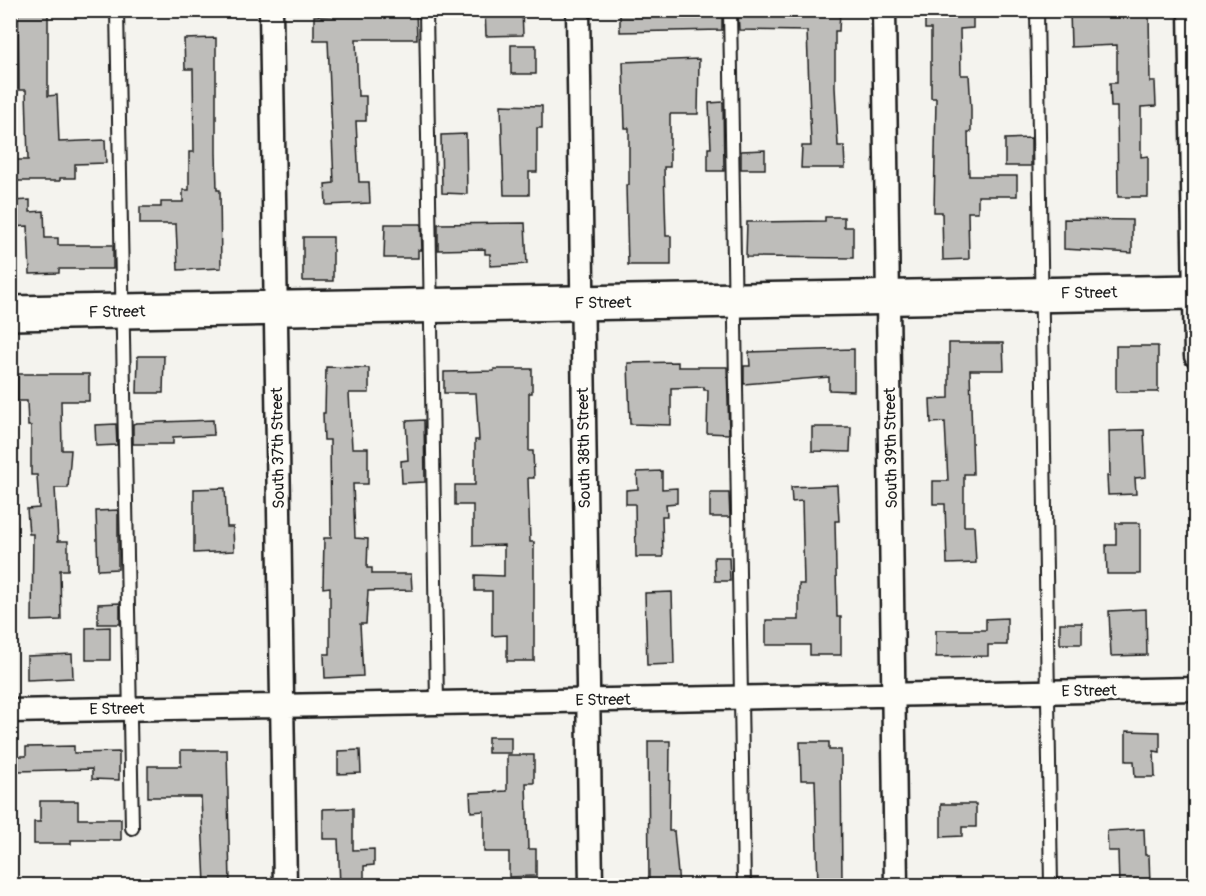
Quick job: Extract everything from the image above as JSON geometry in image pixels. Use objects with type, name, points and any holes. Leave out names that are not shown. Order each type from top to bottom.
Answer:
[{"type":"main road","name":"F Street","points":[[10,314],[1195,292]]},
{"type":"street","name":"South 37th Street","points":[[271,10],[285,885]]},
{"type":"street","name":"South 38th Street","points":[[578,10],[591,885]]},
{"type":"street","name":"South 39th Street","points":[[884,10],[896,885]]},
{"type":"street","points":[[1190,10],[1196,356]]},
{"type":"street","name":"E Street","points":[[10,711],[1196,689]]},
{"type":"lane","points":[[117,10],[132,828]]},
{"type":"lane","points":[[426,10],[437,704]]},
{"type":"lane","points":[[730,10],[744,885]]},
{"type":"lane","points":[[1037,10],[1051,885]]},
{"type":"building","points":[[18,10],[48,10],[48,96],[57,95],[59,142],[105,140],[106,163],[75,164],[75,178],[60,178],[60,181],[17,181],[16,160],[28,160],[26,90],[19,90]]},
{"type":"building","points":[[393,10],[416,10],[417,39],[356,39],[358,96],[366,96],[366,121],[356,121],[359,182],[369,182],[370,203],[326,205],[325,184],[334,183],[328,40],[314,40],[314,16],[393,13]]},
{"type":"building","points":[[485,10],[522,10],[523,35],[486,36]]},
{"type":"building","points":[[620,10],[722,12],[722,30],[620,32]]},
{"type":"building","points":[[840,10],[839,31],[835,31],[835,87],[838,146],[844,146],[845,168],[801,168],[802,146],[811,146],[807,31],[739,30],[738,12]]},
{"type":"building","points":[[925,10],[973,10],[973,28],[960,29],[961,75],[969,75],[971,132],[968,132],[969,176],[1017,176],[1017,196],[978,196],[978,212],[968,212],[969,259],[943,260],[942,212],[934,212],[936,98],[931,98],[931,29],[925,29]]},
{"type":"building","points":[[1070,10],[1149,13],[1150,82],[1155,82],[1156,106],[1141,107],[1141,157],[1148,156],[1148,197],[1118,197],[1117,107],[1111,107],[1110,83],[1117,83],[1117,45],[1071,47]]},
{"type":"building","points":[[216,38],[216,153],[217,190],[220,190],[221,268],[178,270],[176,224],[140,224],[140,207],[161,207],[161,202],[183,202],[183,190],[189,190],[189,152],[194,152],[193,69],[185,69],[184,39]]},
{"type":"building","points":[[511,45],[536,45],[536,74],[511,74]]},
{"type":"building","points":[[699,59],[698,114],[670,114],[670,167],[664,167],[666,236],[671,236],[671,265],[628,265],[626,185],[629,185],[629,128],[625,128],[623,62]]},
{"type":"building","points":[[723,102],[724,171],[708,171],[708,148],[711,148],[709,103]]},
{"type":"building","points":[[501,105],[542,106],[542,128],[537,128],[537,172],[529,172],[529,195],[504,195]]},
{"type":"building","points":[[466,134],[467,194],[442,193],[441,135]]},
{"type":"building","points":[[1031,138],[1031,166],[1005,166],[1005,139]]},
{"type":"building","points":[[765,150],[765,169],[741,169],[741,151]]},
{"type":"building","points":[[30,200],[30,212],[44,211],[45,238],[58,238],[58,245],[113,245],[113,269],[59,269],[59,273],[30,274],[28,226],[10,227],[10,201]]},
{"type":"building","points":[[825,217],[844,217],[844,227],[853,227],[853,258],[746,257],[747,222],[825,221]]},
{"type":"building","points":[[1064,219],[1132,220],[1132,253],[1064,249]]},
{"type":"building","points":[[525,223],[527,264],[490,266],[490,254],[485,254],[485,249],[438,250],[438,224]]},
{"type":"building","points":[[385,224],[421,224],[422,250],[418,250],[418,258],[384,258]]},
{"type":"building","points":[[303,237],[333,237],[333,281],[303,281]]},
{"type":"building","points":[[949,343],[1003,343],[1004,370],[970,370],[973,474],[964,474],[964,526],[974,526],[976,563],[947,564],[945,504],[933,504],[933,481],[948,481],[945,422],[931,423],[930,399],[949,398]]},
{"type":"building","points":[[1116,346],[1158,346],[1158,392],[1116,392]]},
{"type":"building","points":[[854,349],[854,391],[829,390],[829,377],[744,384],[744,366],[750,366],[749,352]]},
{"type":"building","points":[[138,356],[164,356],[163,393],[137,393]]},
{"type":"building","points":[[678,362],[678,367],[727,367],[729,434],[707,433],[708,390],[704,390],[704,387],[671,388],[671,425],[630,424],[628,363]]},
{"type":"building","points":[[326,367],[369,368],[369,393],[349,393],[352,448],[368,448],[368,484],[353,484],[355,538],[368,539],[367,568],[372,568],[372,574],[411,574],[412,590],[368,591],[366,624],[360,624],[363,676],[325,678],[324,654],[330,654],[330,587],[323,588],[324,538],[331,538],[330,440],[324,440],[323,413],[325,413]]},
{"type":"building","points":[[494,369],[532,369],[532,393],[529,393],[529,451],[533,451],[534,478],[528,478],[530,542],[534,542],[534,661],[507,661],[507,635],[492,636],[492,591],[475,591],[475,575],[504,576],[504,545],[473,546],[473,505],[455,505],[455,485],[475,485],[475,440],[479,440],[476,393],[444,393],[444,372],[494,371]]},
{"type":"building","points":[[18,374],[89,374],[89,401],[61,401],[62,450],[71,450],[68,488],[55,488],[58,541],[68,541],[68,570],[60,570],[61,620],[32,621],[33,534],[29,534],[27,509],[39,508],[37,475],[31,475],[31,426],[28,426],[27,401],[18,401]]},
{"type":"building","points":[[213,420],[214,435],[173,437],[173,444],[133,444],[133,424],[136,423]]},
{"type":"building","points":[[424,420],[425,482],[402,483],[401,461],[408,460],[406,421]]},
{"type":"building","points":[[116,424],[117,445],[96,446],[95,425]]},
{"type":"building","points":[[812,427],[851,427],[850,452],[812,451]]},
{"type":"building","points":[[1144,430],[1146,477],[1135,478],[1136,494],[1108,495],[1109,431]]},
{"type":"building","points":[[662,471],[662,489],[677,488],[677,503],[666,504],[667,516],[662,516],[663,557],[636,557],[635,504],[626,504],[626,490],[638,489],[637,472]]},
{"type":"building","points":[[837,485],[839,521],[835,521],[837,617],[841,617],[841,655],[810,655],[810,645],[766,645],[766,620],[799,620],[799,584],[804,584],[802,501],[792,502],[791,487]]},
{"type":"building","points":[[225,488],[227,527],[233,527],[234,551],[194,553],[194,489]]},
{"type":"building","points":[[710,493],[729,493],[730,517],[710,517]]},
{"type":"building","points":[[118,510],[118,569],[98,570],[96,511]]},
{"type":"building","points":[[1116,523],[1140,523],[1140,574],[1107,574],[1106,545],[1116,545]]},
{"type":"building","points":[[714,557],[729,557],[730,581],[715,581]]},
{"type":"building","points":[[672,592],[674,664],[647,665],[645,593]]},
{"type":"building","points":[[120,603],[120,624],[98,624],[98,604]]},
{"type":"building","points":[[1146,609],[1147,655],[1111,656],[1109,611]]},
{"type":"building","points":[[1007,618],[1007,645],[988,645],[988,656],[936,657],[936,630],[986,630],[986,619]]},
{"type":"building","points":[[1060,623],[1082,623],[1082,644],[1060,644]]},
{"type":"building","points":[[110,627],[110,660],[86,660],[86,628]]},
{"type":"building","points":[[72,654],[73,678],[27,680],[27,656]]},
{"type":"building","points":[[1126,731],[1160,732],[1160,752],[1154,751],[1155,777],[1135,777],[1134,761],[1126,761]]},
{"type":"building","points":[[488,737],[511,737],[511,753],[488,753]]},
{"type":"building","points":[[648,741],[670,741],[669,831],[674,831],[679,885],[649,885]]},
{"type":"building","points":[[800,742],[829,742],[829,750],[841,750],[842,885],[818,885],[815,780],[801,780]]},
{"type":"building","points":[[74,746],[74,753],[119,752],[119,780],[92,779],[92,769],[18,771],[18,756],[26,756],[26,747]]},
{"type":"building","points":[[181,750],[227,750],[230,884],[205,884],[201,797],[148,797],[148,766],[181,766]]},
{"type":"building","points":[[360,750],[361,773],[338,774],[338,751]]},
{"type":"building","points":[[507,755],[534,755],[534,783],[526,783],[528,849],[536,849],[536,876],[509,877],[509,852],[484,852],[484,811],[471,812],[470,793],[507,791]]},
{"type":"building","points":[[40,801],[78,801],[78,819],[121,819],[121,840],[71,840],[71,844],[34,844],[34,822],[40,822]]},
{"type":"building","points":[[941,804],[976,804],[976,827],[962,827],[962,836],[941,837]]},
{"type":"building","points":[[353,808],[353,850],[374,849],[374,865],[364,866],[364,881],[340,885],[338,839],[323,839],[323,809]]},
{"type":"building","points":[[1144,829],[1145,855],[1149,855],[1150,885],[1119,885],[1118,851],[1108,851],[1107,831]]}]
